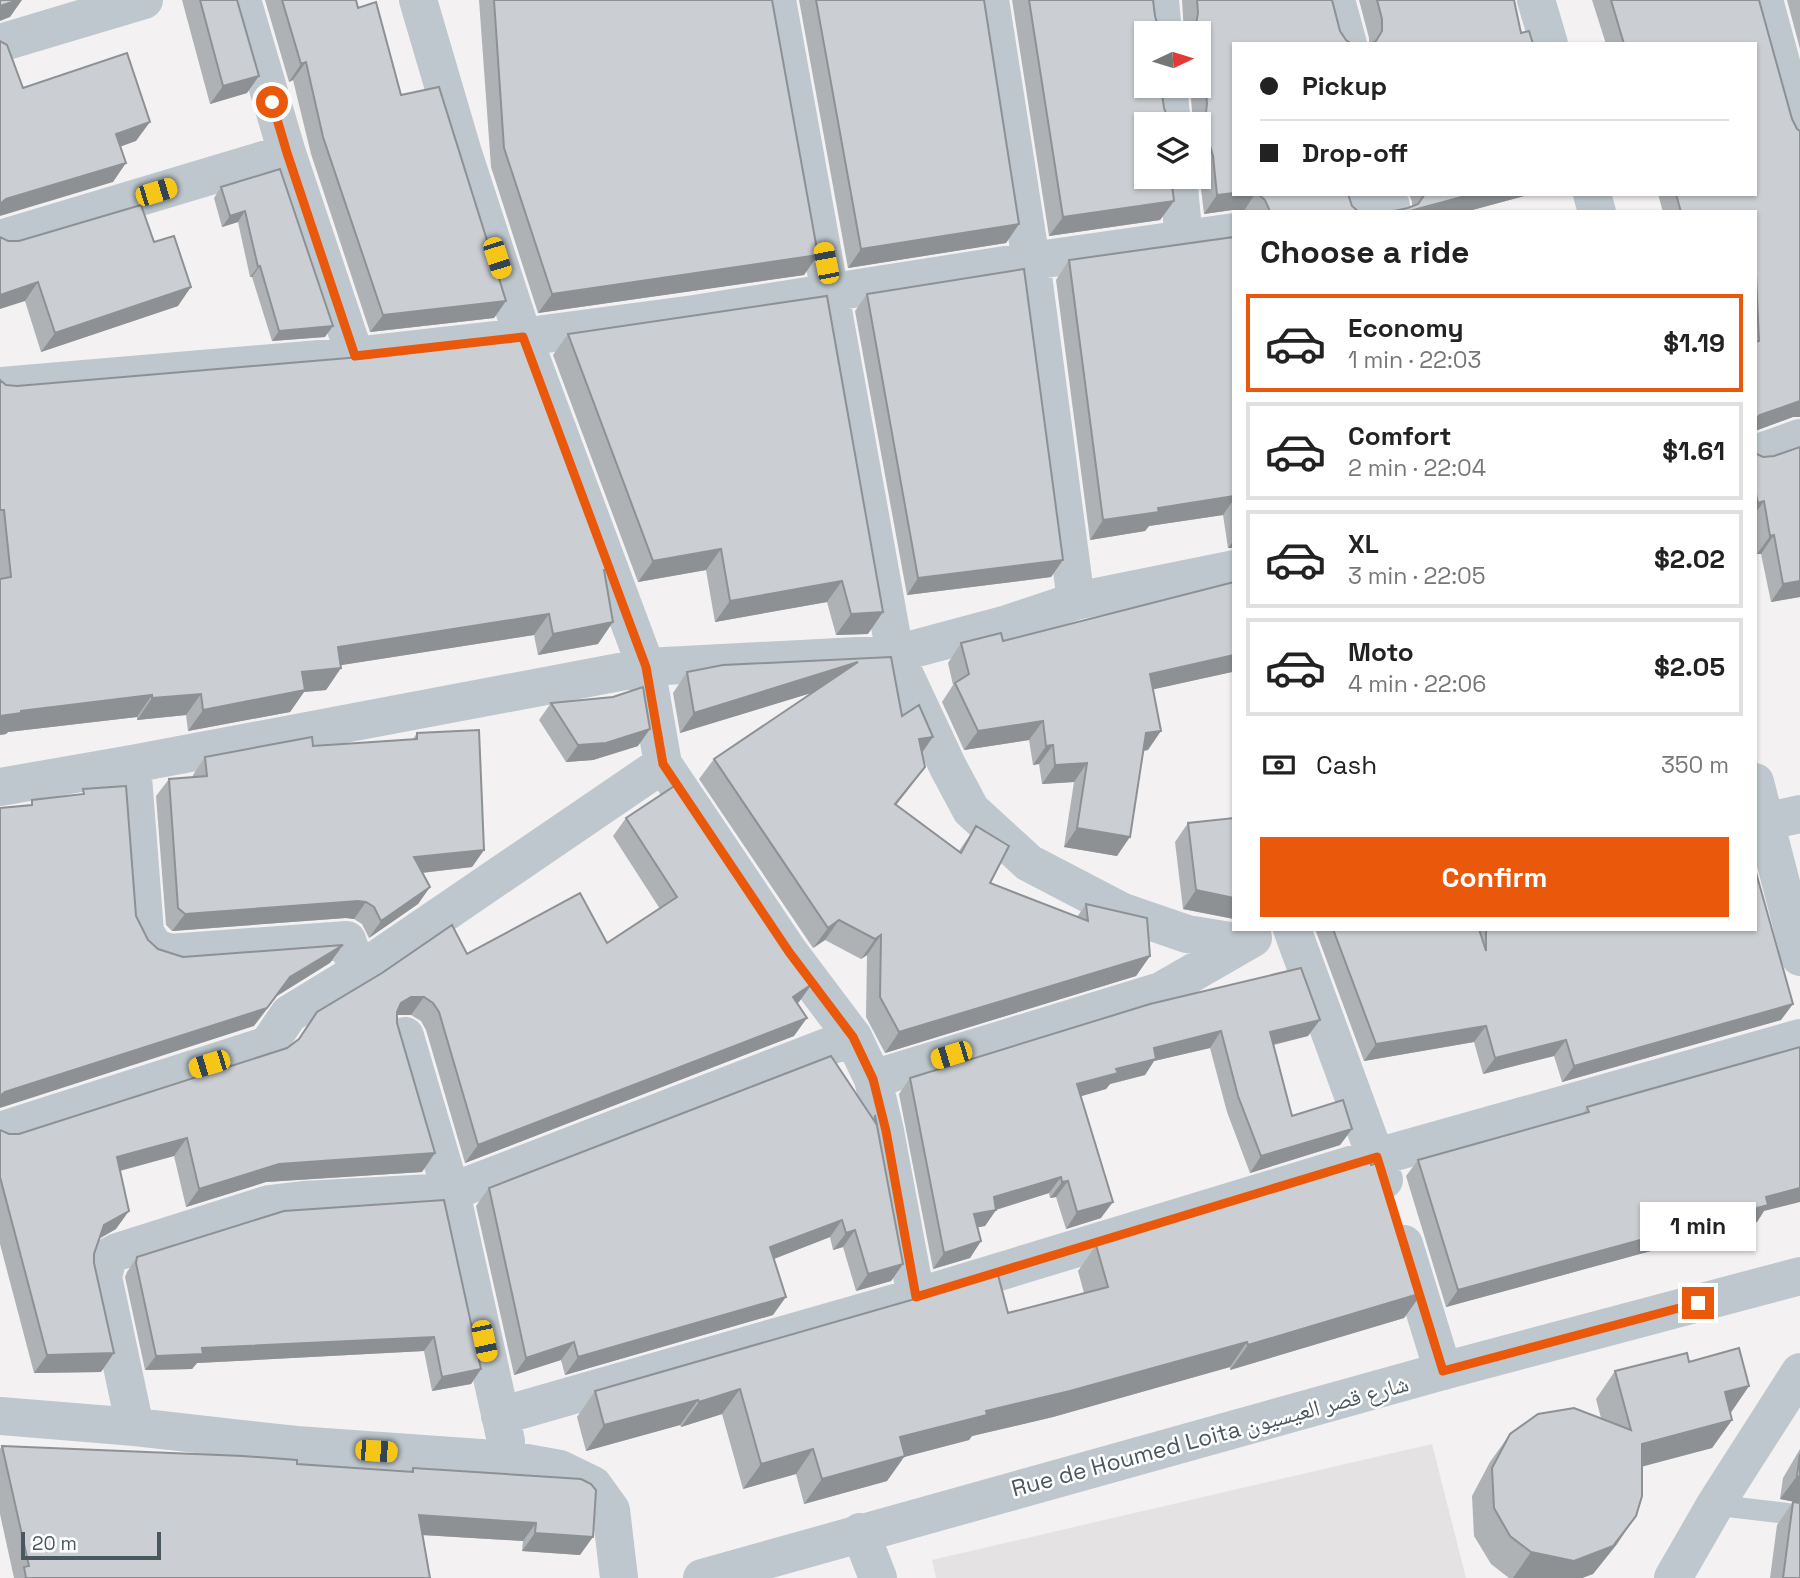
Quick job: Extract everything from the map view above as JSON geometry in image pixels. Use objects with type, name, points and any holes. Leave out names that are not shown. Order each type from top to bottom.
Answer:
[{"type":"street","points":[[0,43],[144,0]]},
{"type":"street","points":[[242,0],[287,153],[355,356]]},
{"type":"street","points":[[418,0],[463,153],[523,337],[646,667],[663,764],[789,952],[853,1037],[873,1079],[886,1131],[916,1297]]},
{"type":"street","points":[[777,0],[895,654],[971,810],[1029,863],[1123,912],[1187,934],[1257,936]]},
{"type":"street","points":[[990,0],[1031,261],[1076,601]]},
{"type":"street","points":[[1160,0],[1162,21]]},
{"type":"street","points":[[1336,0],[1347,42]]},
{"type":"street","points":[[1536,0],[1548,42]]},
{"type":"street","points":[[1764,0],[1800,132]]},
{"type":"street","points":[[0,239],[287,153]]},
{"type":"street","points":[[1179,189],[1184,240]]},
{"type":"street","points":[[0,386],[355,356],[523,337],[694,314],[1232,232]]},
{"type":"street","points":[[1757,453],[1800,438]]},
{"type":"street","points":[[0,787],[646,667],[895,654],[1007,624],[1076,601],[1232,569]]},
{"type":"street","points":[[132,764],[145,932],[154,947],[169,953],[347,940],[358,972]]},
{"type":"street","points":[[0,1131],[268,1045],[289,1014],[358,972],[663,764]]},
{"type":"street","points":[[1757,786],[1774,820],[1800,957]]},
{"type":"street","points":[[1293,931],[1377,1157],[1443,1371]]},
{"type":"street","points":[[873,1079],[1161,992],[1257,936]]},
{"type":"street","points":[[405,1036],[451,1192],[510,1460]]},
{"type":"street","points":[[135,1427],[104,1287],[104,1266],[108,1258],[117,1252],[269,1204],[451,1192],[853,1037]]},
{"type":"street","points":[[500,1416],[916,1297],[1377,1157],[1800,1038]]},
{"type":"street","name":"Rue de Houmed Loita شارع قصر العيسيون","points":[[702,1578],[1443,1371],[1800,1276]]},
{"type":"street","points":[[1673,1578],[1800,1371]]},
{"type":"street","points":[[0,1416],[135,1427],[296,1445],[510,1460],[560,1469],[593,1485],[611,1510],[619,1578]]},
{"type":"street","points":[[860,1532],[878,1578]]},
{"type":"lane","points":[[1715,1506],[1800,1515]]},
{"type":"shaded area","points":[[1432,1444],[1466,1578],[936,1578],[932,1560]]},
{"type":"building","points":[[0,0],[18,0],[0,6]]},
{"type":"building","points":[[200,0],[237,0],[259,76],[223,86]]},
{"type":"building","points":[[282,0],[356,0],[358,8],[376,2],[401,95],[439,87],[506,301],[383,315],[323,137],[306,62],[301,64]]},
{"type":"building","points":[[494,0],[772,0],[818,255],[552,294],[504,148]]},
{"type":"building","points":[[816,0],[984,0],[1019,224],[861,249]]},
{"type":"building","points":[[1029,0],[1153,0],[1156,21],[1134,21],[1134,98],[1163,98],[1166,112],[1134,112],[1134,189],[1172,189],[1174,201],[1063,217]]},
{"type":"building","points":[[1197,0],[1332,0],[1340,31],[1349,42],[1232,42],[1232,193],[1217,195],[1211,149],[1211,112],[1206,112],[1206,98],[1211,98],[1211,21],[1197,21]]},
{"type":"building","points":[[1377,0],[1514,0],[1521,33],[1529,31],[1532,42],[1374,42],[1382,31]]},
{"type":"building","points":[[1611,0],[1759,0],[1792,119],[1800,131],[1800,401],[1757,417],[1757,210],[1680,210],[1677,196],[1757,196],[1757,42],[1623,42]]},
{"type":"building","points":[[0,41],[7,45],[23,88],[127,53],[150,122],[116,134],[126,163],[6,199],[0,204]]},
{"type":"building","points":[[280,169],[333,326],[279,331],[260,266],[258,267],[245,211],[230,216],[221,187]]},
{"type":"building","points":[[1260,196],[1349,196],[1357,210],[1269,210]]},
{"type":"building","points":[[1424,196],[1466,196],[1413,210],[1398,210],[1418,204]]},
{"type":"building","points":[[141,205],[154,242],[174,236],[191,287],[55,333],[38,282],[0,295],[0,237],[8,241],[19,241]]},
{"type":"building","points":[[1232,237],[1232,496],[1158,508],[1159,512],[1103,520],[1069,260]]},
{"type":"building","points":[[1024,269],[1063,560],[918,578],[867,294]]},
{"type":"building","points":[[827,296],[883,612],[851,614],[842,581],[730,601],[721,549],[653,561],[568,334]]},
{"type":"building","points":[[523,339],[609,569],[604,570],[613,622],[553,634],[549,614],[338,647],[341,668],[302,672],[305,690],[203,710],[201,694],[152,698],[152,695],[0,716],[0,579],[11,577],[4,510],[0,510],[0,380],[6,385],[17,386],[372,356]]},
{"type":"building","points":[[1800,447],[1800,581],[1783,584],[1774,535],[1770,536],[1764,501],[1758,503],[1757,499],[1757,454],[1763,457]]},
{"type":"building","points":[[1232,583],[1232,655],[1150,674],[1161,731],[1146,733],[1130,837],[1077,828],[1087,763],[1055,765],[1053,745],[1046,746],[1043,721],[978,731],[955,683],[969,674],[961,643],[1001,633],[1003,641]]},
{"type":"building","points":[[891,657],[902,716],[919,705],[933,737],[919,739],[925,767],[895,804],[961,853],[976,826],[1009,846],[990,883],[1088,921],[1086,904],[1147,918],[1150,956],[899,1032],[880,997],[881,935],[875,939],[839,920],[828,928],[714,759],[858,662],[694,713],[687,672],[723,665]]},
{"type":"building","points":[[643,687],[650,729],[606,743],[578,745],[551,703],[613,697]]},
{"type":"building","points":[[479,730],[484,850],[414,857],[430,887],[381,921],[374,907],[358,901],[185,914],[178,908],[169,779],[207,776],[205,757],[312,737],[313,746],[417,739],[417,733]]},
{"type":"building","points":[[676,785],[812,984],[793,997],[807,1018],[478,1145],[439,1012],[433,1003],[424,997],[411,997],[401,1003],[397,1012],[397,1023],[435,1153],[279,1164],[199,1189],[187,1138],[117,1157],[129,1211],[104,1225],[94,1254],[114,1353],[47,1355],[0,1177],[0,1130],[19,1134],[287,1048],[299,1039],[317,1012],[382,973],[452,925],[467,954],[580,893],[607,943],[677,897],[626,818]]},
{"type":"building","points":[[126,786],[136,916],[148,940],[158,949],[183,957],[343,945],[290,977],[267,1008],[5,1092],[0,1096],[0,808],[32,805],[32,800],[84,794],[83,789]]},
{"type":"building","points":[[1232,818],[1232,898],[1196,890],[1188,823]]},
{"type":"building","points":[[1757,876],[1793,1004],[1574,1066],[1566,1040],[1495,1058],[1486,1026],[1376,1044],[1334,931],[1480,931],[1486,951],[1486,931],[1757,931]]},
{"type":"building","points":[[1301,968],[1320,1020],[1270,1032],[1292,1116],[1343,1100],[1352,1129],[1261,1156],[1238,1096],[1221,1031],[1154,1048],[1156,1059],[1116,1069],[1118,1073],[1077,1084],[1113,1202],[1077,1212],[1068,1181],[1062,1182],[1061,1177],[994,1197],[996,1210],[974,1214],[981,1241],[944,1253],[910,1078],[1150,1004]]},
{"type":"building","points":[[1800,1047],[1800,1188],[1766,1197],[1768,1205],[1458,1290],[1418,1160],[1589,1112],[1587,1107]]},
{"type":"building","points":[[831,1056],[875,1122],[875,1115],[903,1264],[868,1274],[855,1230],[846,1233],[842,1220],[770,1247],[786,1297],[578,1357],[574,1342],[526,1358],[489,1188]]},
{"type":"building","points":[[1370,1162],[1371,1165],[1381,1162],[1422,1293],[1248,1345],[1247,1342],[1070,1391],[986,1411],[987,1415],[900,1437],[905,1456],[822,1479],[813,1449],[761,1464],[740,1389],[604,1425],[595,1391],[998,1275],[1008,1313],[1108,1287],[1096,1245]]},
{"type":"building","points":[[444,1200],[481,1369],[442,1377],[434,1337],[202,1348],[203,1354],[156,1356],[136,1263],[137,1257],[284,1211]]},
{"type":"building","points":[[1739,1348],[1749,1386],[1725,1392],[1732,1420],[1642,1444],[1642,1496],[1636,1516],[1613,1546],[1574,1561],[1531,1552],[1510,1536],[1494,1508],[1492,1468],[1510,1434],[1538,1414],[1574,1408],[1631,1430],[1615,1371],[1687,1353],[1689,1362]]},
{"type":"building","points":[[2,1446],[243,1456],[297,1460],[297,1464],[413,1472],[413,1468],[581,1479],[596,1490],[593,1537],[535,1533],[536,1523],[419,1515],[430,1578],[26,1578],[24,1567],[29,1566]]},
{"type":"building","points":[[1800,1454],[1800,1477],[1797,1476]]},
{"type":"building","points":[[1793,1502],[1800,1503],[1800,1578],[1783,1578]]},
{"type":"route","points":[[272,102],[355,356],[523,337],[646,667],[663,764],[789,952],[853,1037],[873,1079],[886,1131],[916,1297],[1377,1157],[1443,1371],[1698,1303]]}]
